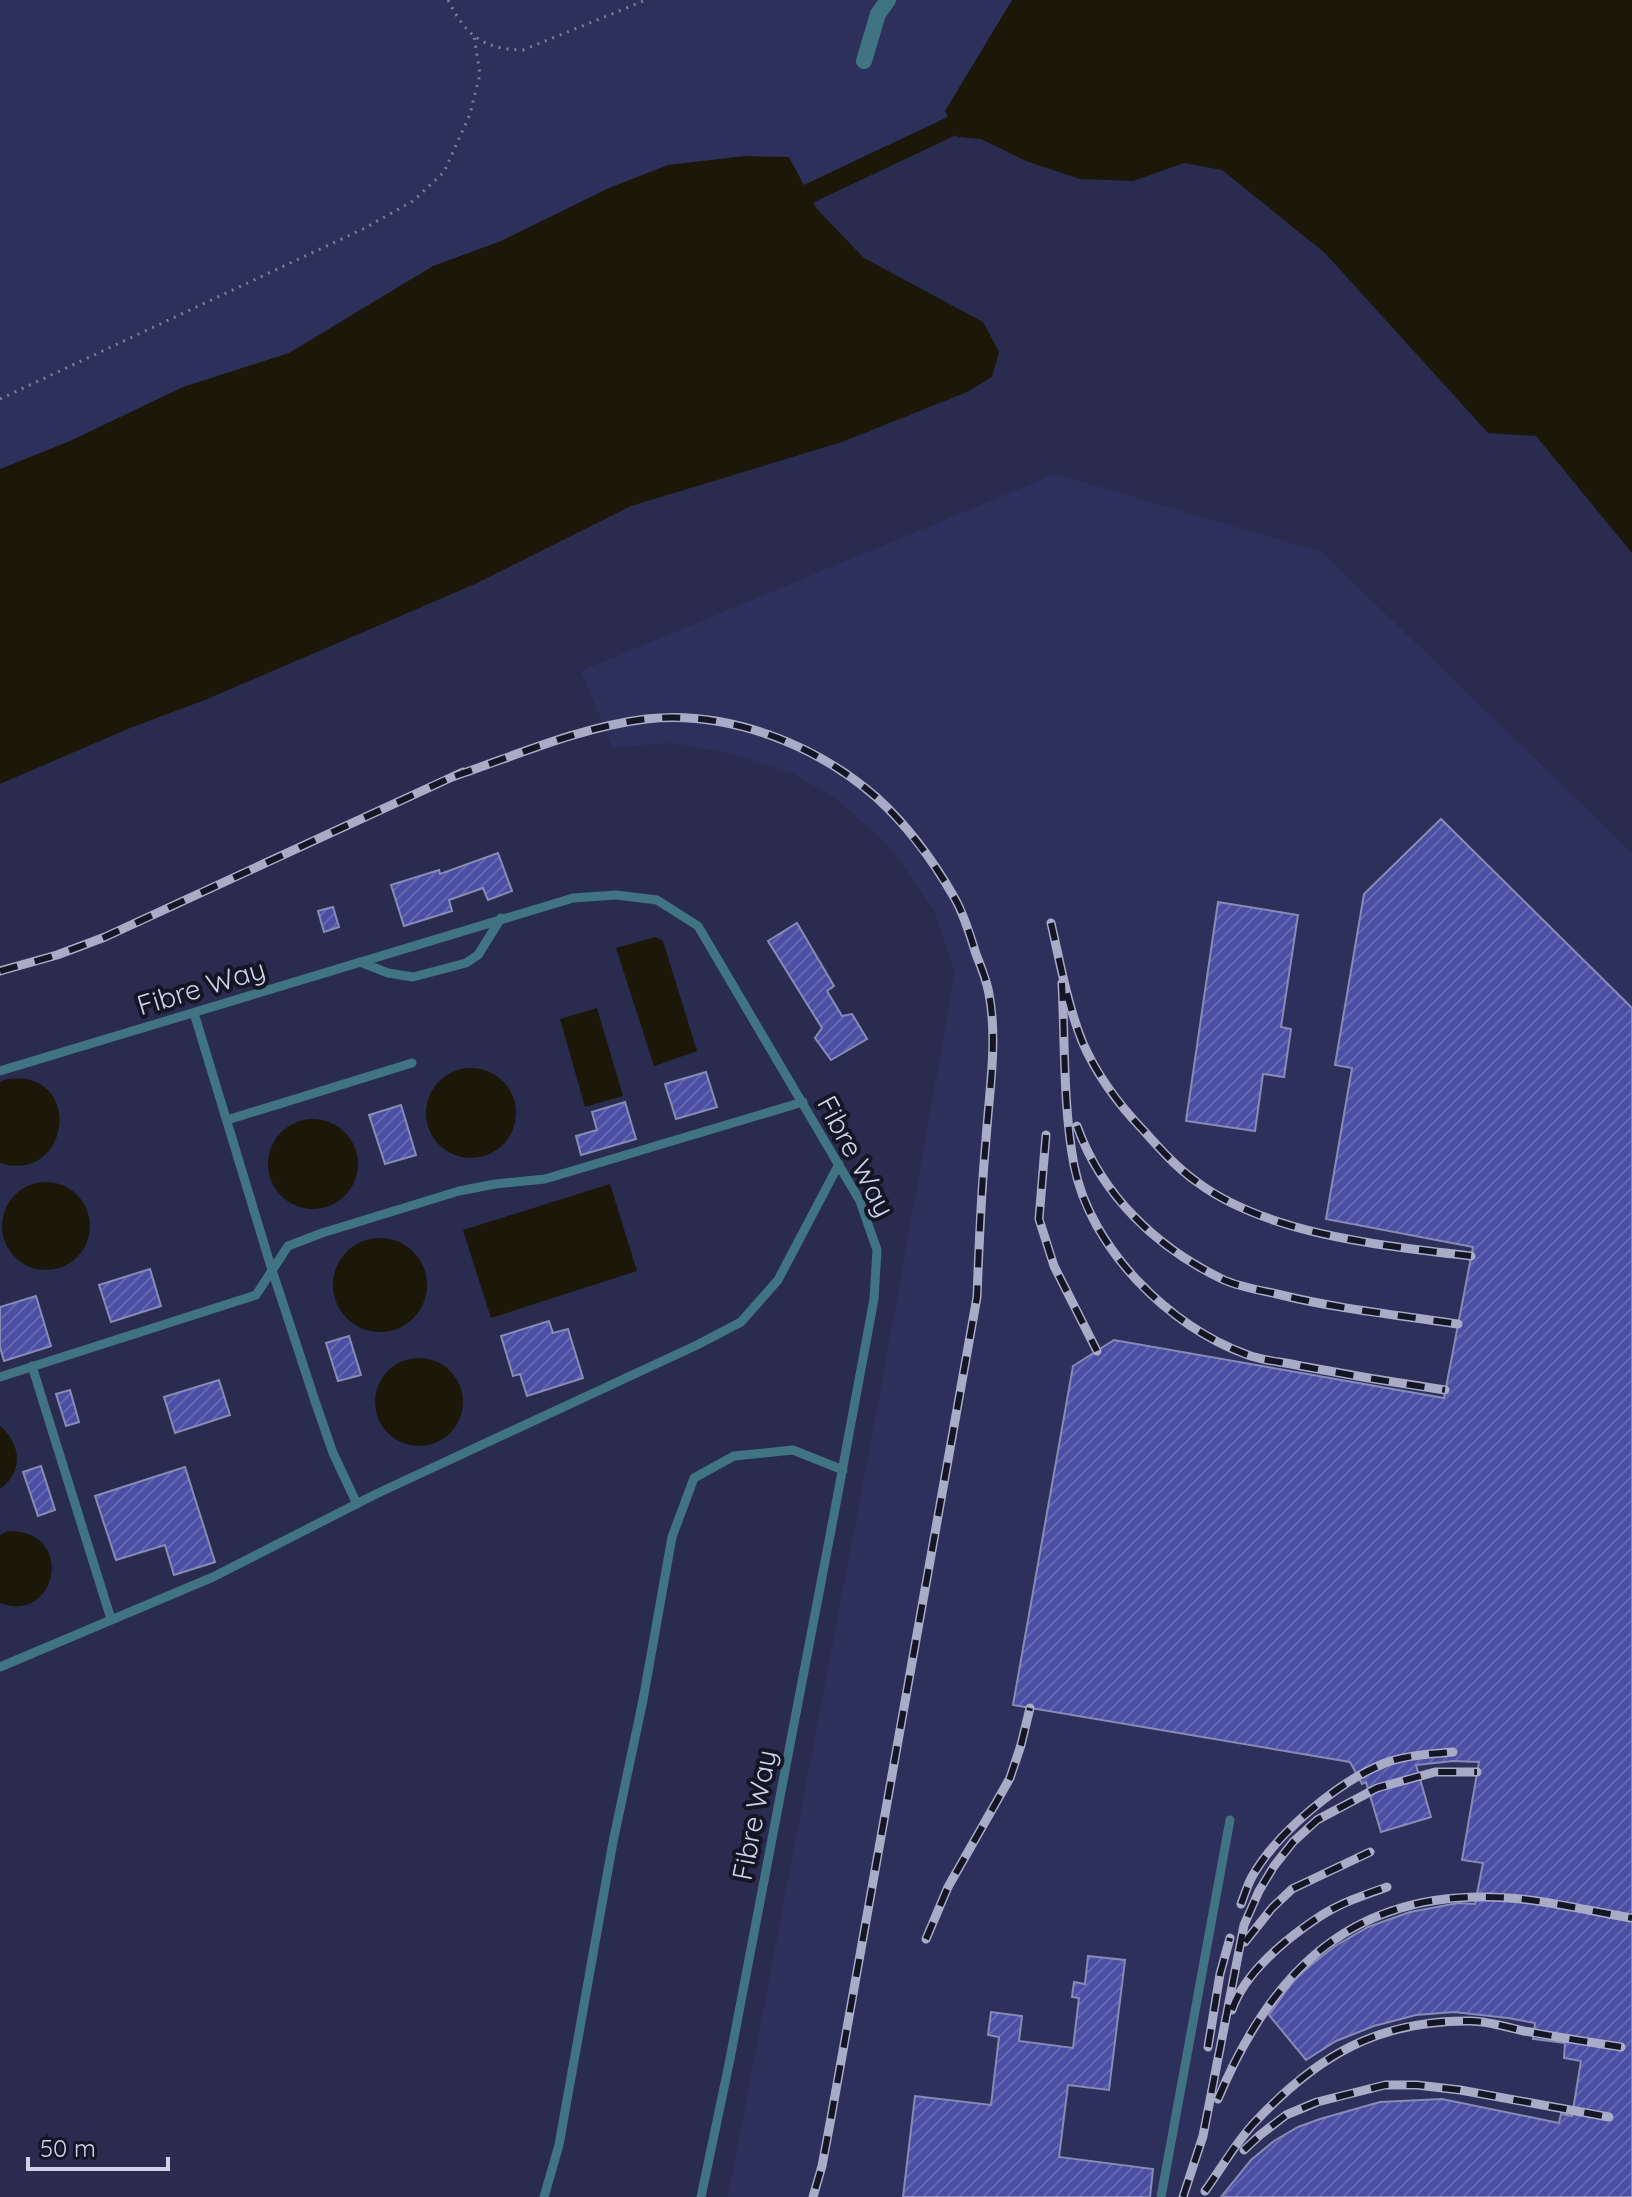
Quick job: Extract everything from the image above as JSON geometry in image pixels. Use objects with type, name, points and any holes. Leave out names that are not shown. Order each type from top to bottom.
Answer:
[{"type":"street","points":[[864,61],[878,14],[888,0]]},
{"type":"lane","name":"Fibre Way","points":[[0,1071],[573,898],[616,895],[657,900],[698,926],[860,1201],[877,1250],[874,1299],[843,1470],[701,2197]]},
{"type":"lane","points":[[359,962],[388,973],[413,977],[466,963],[478,955],[501,918]]},
{"type":"lane","points":[[194,1013],[272,1270],[333,1453],[357,1504]]},
{"type":"lane","points":[[227,1120],[412,1063]]},
{"type":"lane","points":[[0,1377],[256,1295],[288,1246],[322,1233],[459,1191],[545,1179],[803,1102]]},
{"type":"lane","points":[[0,1667],[213,1577],[357,1504],[741,1322],[778,1280],[839,1164]]},
{"type":"lane","points":[[32,1366],[111,1619]]},
{"type":"lane","points":[[544,2197],[559,2145],[672,1537],[694,1478],[734,1456],[793,1450],[843,1470]]},
{"type":"lane","points":[[1161,2197],[1230,1820]]},
{"type":"path","points":[[448,0],[456,18],[482,44],[523,50],[646,0]]},
{"type":"path","points":[[0,399],[365,228],[413,201],[444,172],[470,114],[480,74],[474,36]]},
{"type":"shaded area","points":[[0,0],[1039,0],[929,138],[0,563]]},
{"type":"shaded area","points":[[1012,0],[1632,0],[1632,553],[1536,436],[1488,433],[1325,253],[1222,170],[1184,163],[1133,181],[1080,179],[1026,161],[981,139],[957,137],[945,111]]},
{"type":"shaded area","points":[[744,156],[789,157],[816,208],[864,258],[983,322],[999,352],[992,377],[967,392],[842,442],[631,506],[475,584],[0,784],[0,469],[70,441],[183,387],[289,353],[433,266],[501,241],[609,188],[668,165]]},
{"type":"shaded area","points":[[1055,474],[1322,552],[1632,853],[1632,2197],[728,2197],[883,1377],[955,973],[934,910],[888,845],[838,800],[792,773],[735,754],[673,743],[612,747],[581,671]]},
{"type":"shaded area","points":[[655,937],[663,941],[697,1051],[654,1066],[616,948]]},
{"type":"shaded area","points":[[597,1008],[623,1096],[585,1107],[560,1019]]},
{"type":"shaded area","points":[[471,1068],[488,1071],[503,1081],[513,1096],[516,1113],[513,1130],[503,1145],[488,1155],[471,1158],[454,1155],[439,1145],[429,1130],[426,1113],[429,1096],[439,1081],[454,1071]]},
{"type":"shaded area","points":[[26,1079],[44,1087],[55,1100],[59,1116],[58,1133],[51,1148],[39,1160],[22,1166],[0,1163],[0,1082]]},
{"type":"shaded area","points":[[313,1119],[330,1122],[345,1132],[355,1147],[358,1164],[355,1181],[345,1196],[330,1206],[313,1209],[296,1206],[281,1196],[271,1181],[268,1164],[271,1147],[281,1132],[296,1122]]},
{"type":"shaded area","points":[[46,1182],[63,1186],[77,1195],[86,1209],[90,1226],[86,1243],[77,1257],[63,1266],[46,1270],[29,1266],[15,1257],[6,1243],[2,1226],[6,1209],[15,1195],[29,1186]]},
{"type":"shaded area","points":[[610,1184],[637,1271],[491,1318],[463,1230]]},
{"type":"shaded area","points":[[380,1238],[398,1242],[413,1252],[423,1267],[427,1285],[423,1303],[413,1318],[398,1328],[380,1332],[362,1328],[347,1318],[337,1303],[333,1285],[337,1267],[347,1252],[362,1242]]},
{"type":"shaded area","points":[[419,1358],[436,1361],[450,1371],[460,1385],[463,1402],[460,1419],[450,1433],[436,1443],[419,1446],[402,1443],[388,1433],[378,1419],[375,1402],[378,1385],[388,1371],[402,1361]]},
{"type":"shaded area","points":[[0,1426],[12,1441],[17,1458],[13,1474],[0,1489]]},
{"type":"shaded area","points":[[7,1531],[29,1534],[43,1544],[51,1559],[51,1574],[46,1589],[35,1601],[20,1606],[0,1603],[0,1535]]},
{"type":"building","points":[[1441,819],[1632,1008],[1632,2197],[1221,2197],[1251,2160],[1274,2141],[1298,2127],[1380,2102],[1442,2099],[1559,2123],[1561,2114],[1572,2116],[1581,2061],[1564,2058],[1565,2043],[1533,2039],[1535,2023],[1454,2012],[1416,2015],[1374,2026],[1336,2041],[1306,2060],[1269,2015],[1296,1977],[1335,1946],[1368,1927],[1410,1912],[1458,1903],[1475,1904],[1483,1863],[1462,1860],[1479,1762],[1416,1765],[1431,1817],[1381,1832],[1366,1782],[1362,1784],[1350,1762],[1013,1705],[1073,1366],[1114,1340],[1444,1398],[1473,1247],[1326,1219],[1352,1068],[1335,1065],[1364,894]]},
{"type":"building","points":[[498,853],[512,891],[488,900],[483,888],[449,900],[452,911],[404,926],[391,885],[439,870],[440,874]]},
{"type":"building","points":[[1218,902],[1298,915],[1281,1027],[1291,1029],[1284,1077],[1263,1074],[1255,1131],[1186,1121]]},
{"type":"building","points":[[333,907],[339,927],[324,932],[318,911]]},
{"type":"building","points":[[797,923],[834,986],[827,991],[842,1016],[852,1014],[867,1039],[831,1060],[815,1038],[822,1028],[768,941]]},
{"type":"building","points":[[706,1072],[717,1107],[676,1119],[665,1084]]},
{"type":"building","points":[[625,1102],[636,1139],[581,1155],[576,1136],[597,1130],[592,1112]]},
{"type":"building","points":[[401,1105],[416,1155],[385,1164],[369,1115]]},
{"type":"building","points":[[150,1269],[161,1306],[111,1322],[99,1285]]},
{"type":"building","points":[[36,1296],[51,1346],[4,1361],[0,1347],[0,1307]]},
{"type":"building","points":[[549,1321],[553,1333],[568,1329],[583,1378],[527,1396],[520,1374],[513,1376],[501,1336]]},
{"type":"building","points":[[349,1336],[361,1375],[338,1381],[326,1343]]},
{"type":"building","points":[[219,1380],[230,1415],[175,1433],[164,1397]]},
{"type":"building","points":[[70,1390],[79,1422],[66,1426],[56,1394]]},
{"type":"building","points":[[41,1466],[55,1510],[38,1516],[23,1472]]},
{"type":"building","points":[[185,1467],[215,1562],[174,1575],[165,1545],[116,1560],[95,1496]]},
{"type":"building","points":[[1088,1956],[1125,1960],[1109,2090],[1068,2085],[1059,2157],[1153,2169],[1150,2197],[903,2197],[915,2096],[991,2105],[999,2037],[988,2035],[991,2012],[1022,2016],[1019,2041],[1073,2048],[1079,1998],[1072,1997],[1074,1982],[1085,1984]]},
{"type":"waterway","points":[[808,194],[952,126]]},
{"type":"railway","points":[[455,776],[573,735],[646,719],[708,720],[769,735],[826,761],[852,778],[876,797],[909,831],[958,904],[987,984],[993,1048],[977,1297],[831,2118],[813,2197]]},
{"type":"railway","points":[[0,971],[105,937],[463,772]]},
{"type":"railway","points":[[1051,923],[1072,1012],[1094,1065],[1126,1111],[1190,1177],[1226,1200],[1292,1226],[1366,1242],[1471,1256]]},
{"type":"railway","points":[[1062,983],[1066,1097],[1074,1165],[1083,1196],[1097,1226],[1137,1281],[1190,1325],[1248,1355],[1445,1390]]},
{"type":"railway","points":[[1077,1126],[1101,1175],[1135,1217],[1176,1252],[1224,1280],[1322,1304],[1458,1324]]},
{"type":"railway","points":[[1046,1135],[1039,1219],[1054,1266],[1097,1351]]},
{"type":"railway","points":[[926,1939],[948,1887],[1010,1778],[1030,1708]]},
{"type":"railway","points":[[1241,1904],[1251,1878],[1278,1842],[1311,1810],[1348,1782],[1385,1763],[1453,1752]]},
{"type":"railway","points":[[1183,2197],[1203,2136],[1244,1925],[1274,1866],[1293,1842],[1317,1820],[1377,1788],[1435,1772],[1477,1772]]},
{"type":"railway","points":[[1245,1942],[1292,1889],[1370,1852]]},
{"type":"railway","points":[[1232,2010],[1256,1970],[1294,1935],[1335,1908],[1387,1887]]},
{"type":"railway","points":[[1218,2099],[1238,2056],[1287,1982],[1317,1953],[1351,1929],[1389,1912],[1432,1901],[1500,1897],[1632,1918]]},
{"type":"railway","points":[[1208,2047],[1220,1974],[1230,1938]]},
{"type":"railway","points":[[1205,2191],[1241,2138],[1278,2099],[1326,2061],[1378,2035],[1437,2022],[1477,2021],[1621,2047]]},
{"type":"railway","points":[[1244,2150],[1286,2115],[1317,2102],[1385,2085],[1460,2090],[1609,2117]]}]
